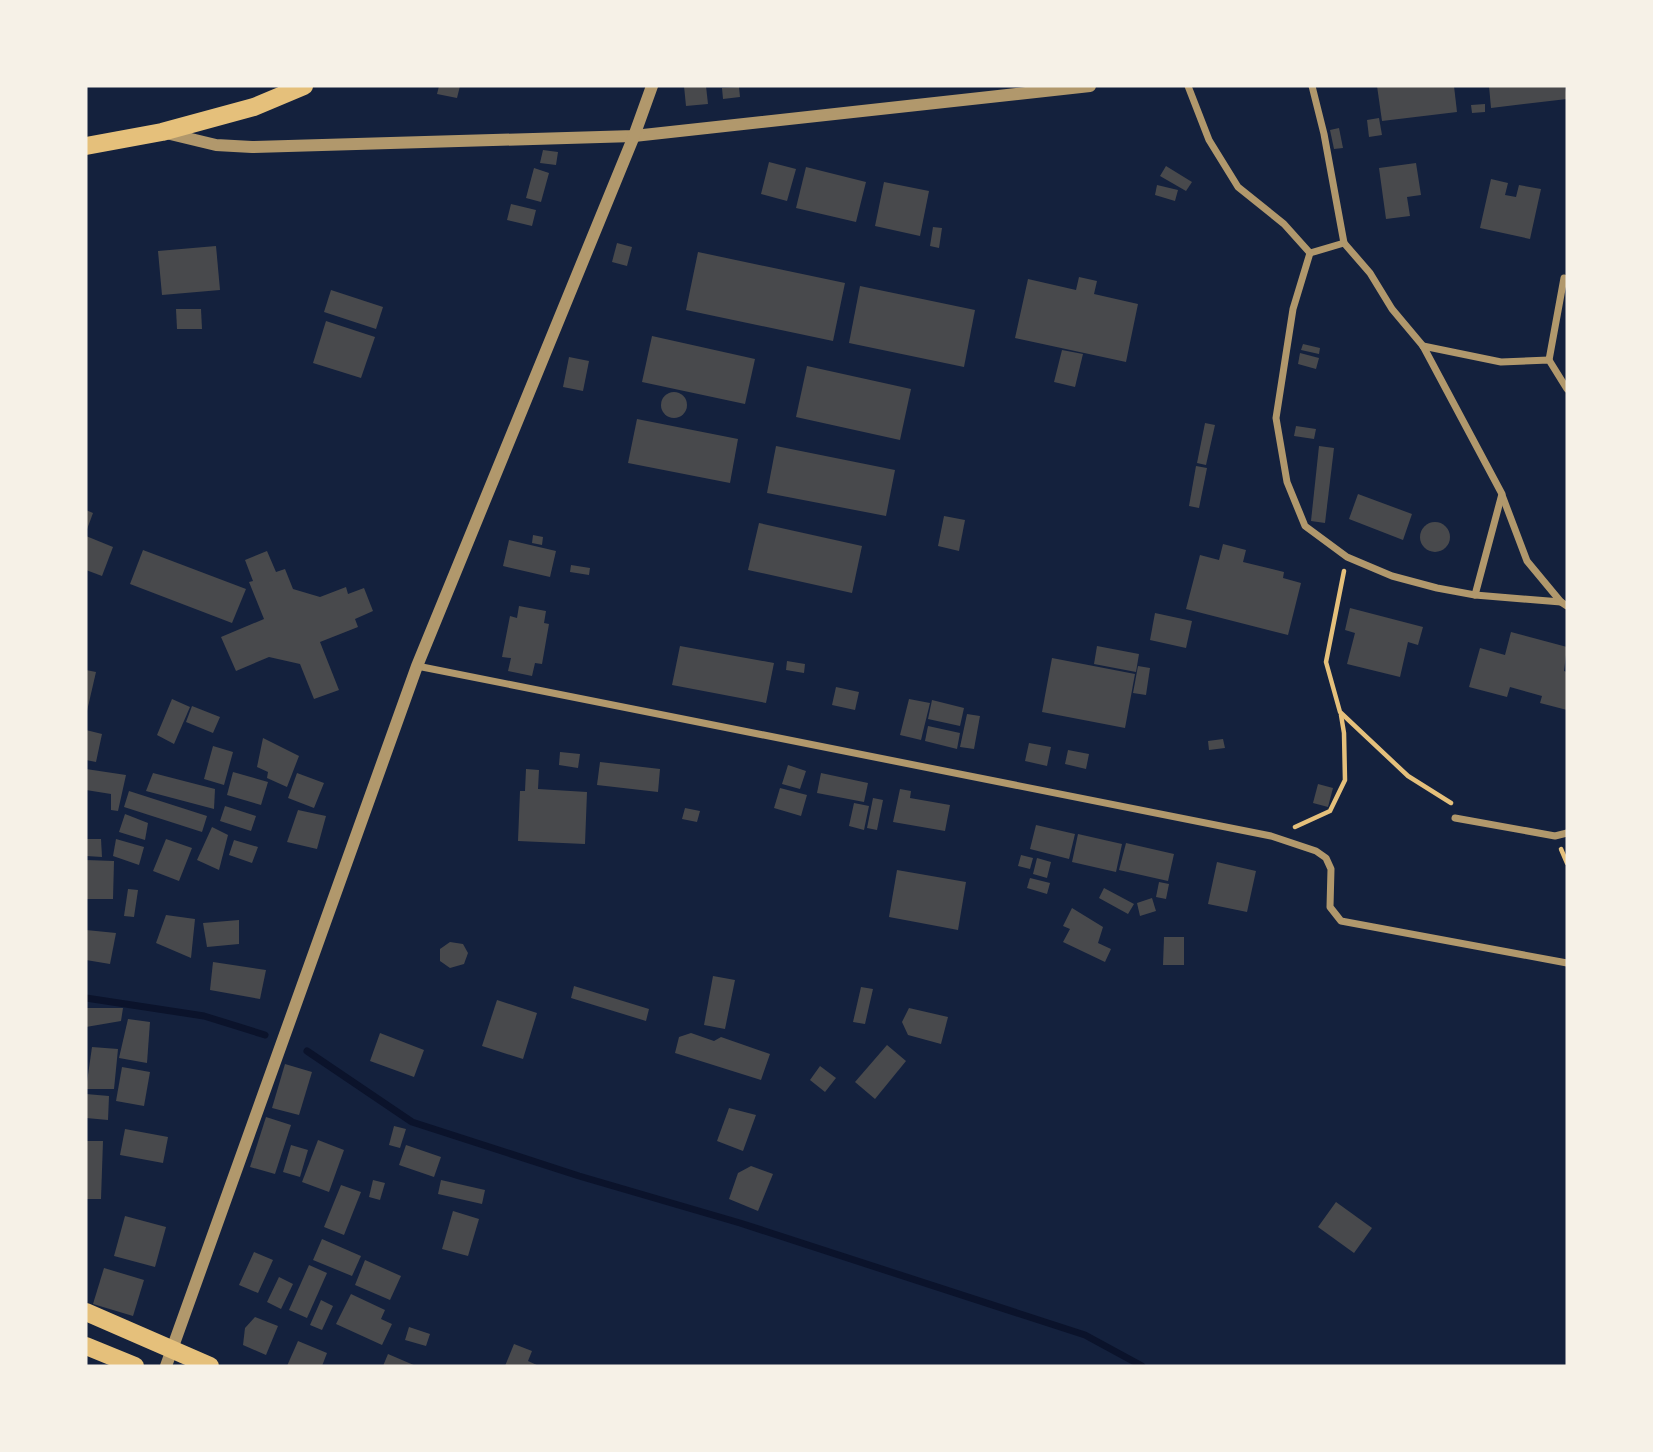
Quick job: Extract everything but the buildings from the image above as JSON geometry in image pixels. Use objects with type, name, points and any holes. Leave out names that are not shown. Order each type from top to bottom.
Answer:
[{"type":"main road","points":[[86,146],[162,132],[254,107],[304,86]]},
{"type":"main road","points":[[86,1312],[168,1358],[210,1366]]},
{"type":"main road","points":[[86,1346],[135,1366]]},
{"type":"street","points":[[168,1358],[417,666],[652,86]]},
{"type":"street","points":[[162,132],[216,145],[252,147],[634,136],[1090,86]]},
{"type":"street","points":[[1188,86],[1209,140],[1238,187],[1284,224],[1310,253]]},
{"type":"street","points":[[1312,86],[1324,134],[1344,243],[1370,273],[1392,309],[1423,346],[1502,494],[1527,562],[1564,604]]},
{"type":"street","points":[[1310,253],[1344,243]]},
{"type":"street","points":[[1310,253],[1293,309],[1276,418],[1287,482],[1305,526],[1347,557],[1392,576],[1437,589],[1564,604]]},
{"type":"street","points":[[1564,278],[1549,360],[1567,389]]},
{"type":"street","points":[[1423,346],[1501,362],[1549,360]]},
{"type":"street","points":[[1475,594],[1502,494]]},
{"type":"street","points":[[417,666],[1271,836],[1316,851],[1326,858],[1331,869],[1330,907],[1341,921],[1567,963]]},
{"type":"street","points":[[1455,818],[1555,836],[1567,833]]},
{"type":"path","points":[[1271,836],[1330,811],[1345,780],[1344,733],[1326,662],[1347,557]]},
{"type":"path","points":[[1340,712],[1409,776],[1452,803]]},
{"type":"waterway","points":[[86,998],[204,1016],[265,1035]]},
{"type":"waterway","points":[[307,1051],[412,1122],[579,1176],[740,1223],[1085,1335],[1142,1366]]}]
